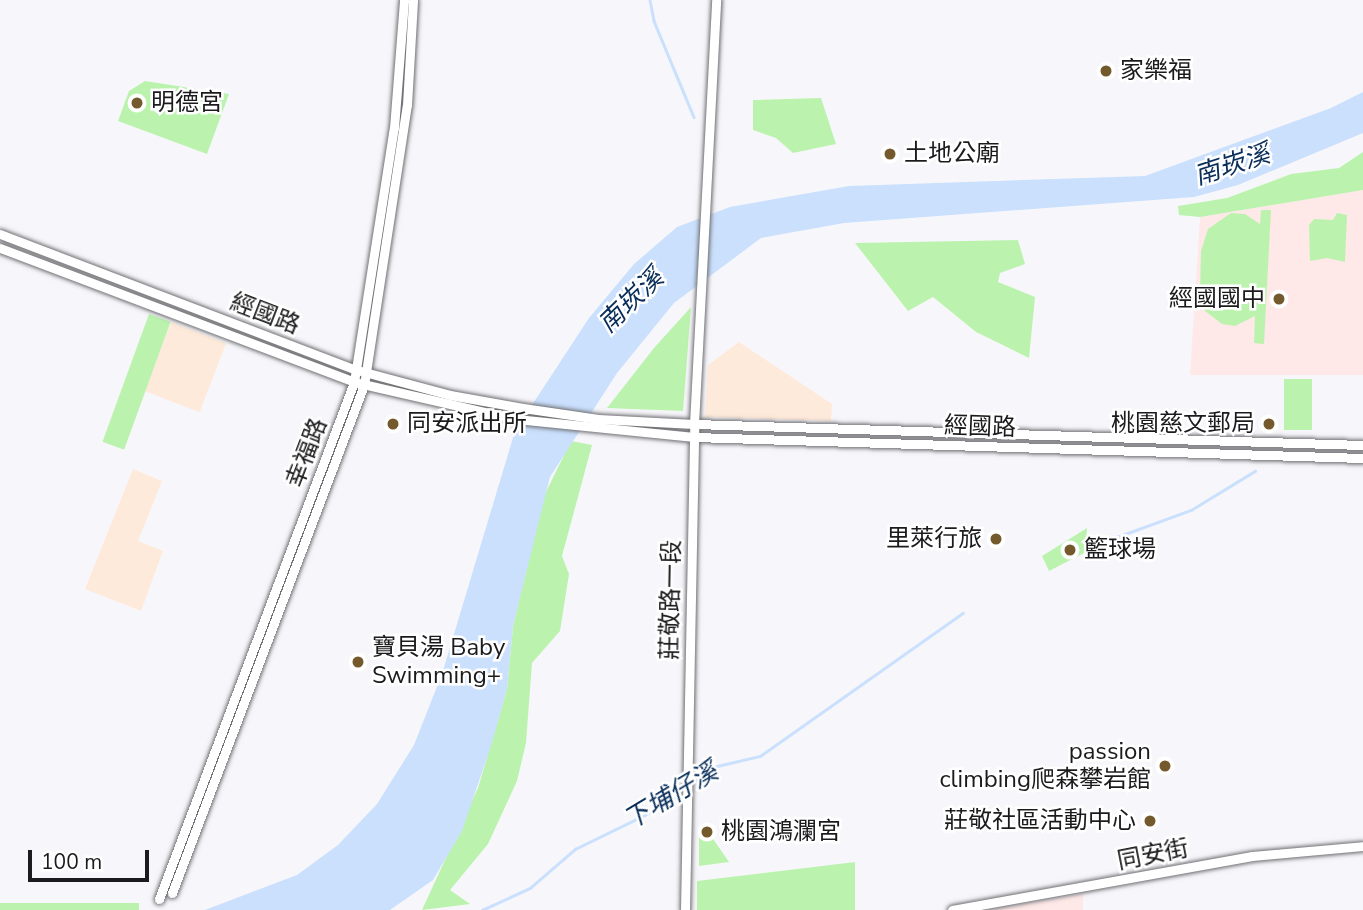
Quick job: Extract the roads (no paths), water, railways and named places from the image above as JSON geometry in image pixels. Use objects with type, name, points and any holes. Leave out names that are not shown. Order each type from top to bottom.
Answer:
[{"type":"street","name":"幸福路","points":[[362,371],[394,128],[404,0]]},
{"type":"street","name":"幸福路","points":[[172,894],[359,383],[407,106],[413,0]]},
{"type":"street","name":"莊敬路一段","points":[[685,910],[694,424],[716,0]]},
{"type":"street","name":"經國路","points":[[0,234],[362,371],[462,398],[523,408],[598,419],[694,424],[1363,444]]},
{"type":"street","name":"經國路","points":[[0,248],[359,383],[516,419],[597,431],[694,437],[1363,458]]},
{"type":"street","name":"幸福路","points":[[159,898],[359,383]]},
{"type":"street","name":"同安街","points":[[952,910],[1252,856],[1363,846]]},
{"type":"water","name":"南崁溪","points":[[1363,92],[1363,133],[1238,185],[1194,197],[844,223],[761,238],[674,303],[617,373],[550,477],[513,626],[507,689],[491,746],[462,831],[433,880],[390,910],[205,910],[297,875],[338,845],[377,804],[414,745],[442,674],[515,431],[589,318],[634,264],[677,227],[730,207],[849,186],[1145,176],[1331,108]]},
{"type":"waterway","points":[[650,0],[654,21],[694,117]]},
{"type":"waterway","name":"下埔仔溪","points":[[1092,546],[1191,510],[1255,471]]},
{"type":"waterway","name":"下埔仔溪","points":[[690,785],[717,766],[760,756],[963,613]]},
{"type":"waterway","name":"下埔仔溪","points":[[482,910],[530,888],[575,849],[661,807],[685,789]]},
{"type":"place","name":"家樂福","points":[[1106,71]]},
{"type":"place","name":"明德宮","points":[[137,103]]},
{"type":"place","name":"土地公廟","points":[[890,154]]},
{"type":"place","name":"經國國中","points":[[1279,299]]},
{"type":"place","name":"同安派出所","points":[[393,424]]},
{"type":"place","name":"桃園慈文郵局","points":[[1269,424]]},
{"type":"place","name":"里萊行旅","points":[[996,539]]},
{"type":"place","name":"籃球場","points":[[1070,550]]},
{"type":"place","name":"寶貝湯 Baby Swimming+","points":[[358,662]]},
{"type":"place","name":"passion climbing爬森攀岩館","points":[[1165,766]]},
{"type":"place","name":"莊敬社區活動中心","points":[[1150,821]]},
{"type":"place","name":"桃園鴻瀾宮","points":[[707,832]]}]
